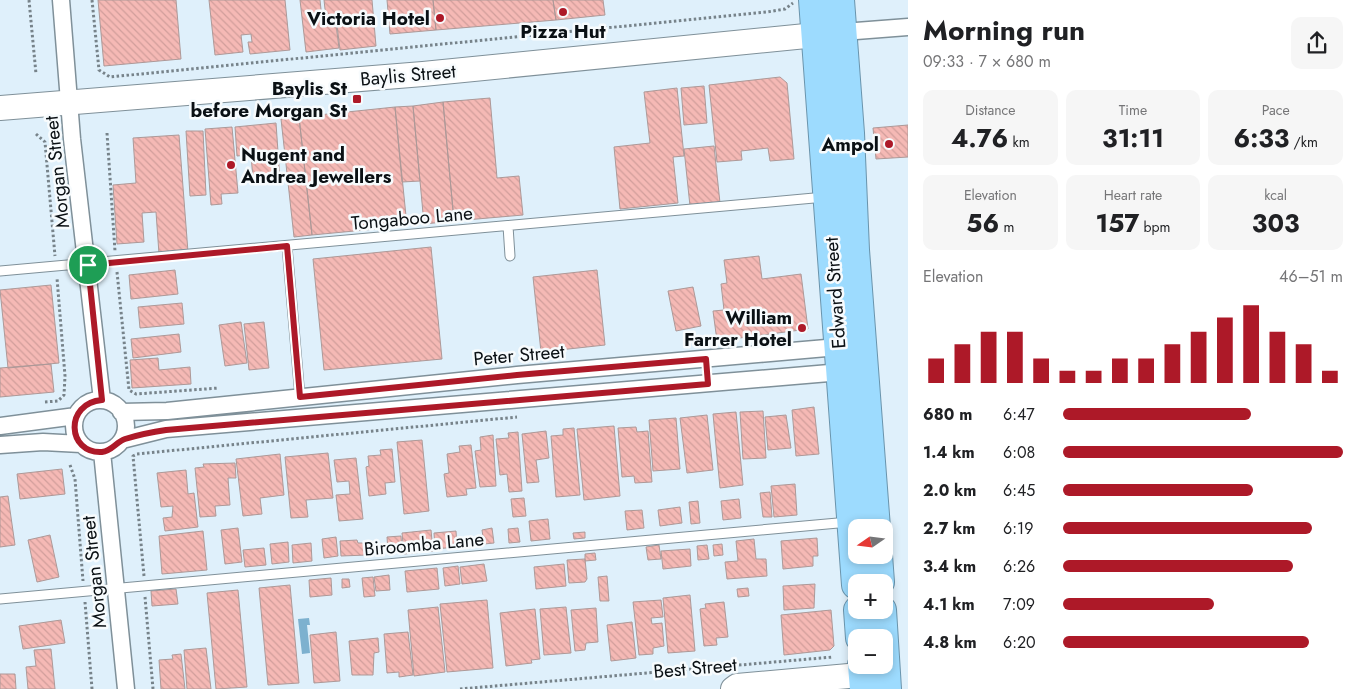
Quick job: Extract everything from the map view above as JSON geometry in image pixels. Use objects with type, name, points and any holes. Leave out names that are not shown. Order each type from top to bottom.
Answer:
[{"type":"highway","name":"Edward Street","points":[[840,0],[855,250],[864,519]]},
{"type":"highway","name":"Edward Street","points":[[803,1],[816,35],[839,360],[863,519]]},
{"type":"highway","points":[[816,35],[843,32]]},
{"type":"main road","name":"Baylis Street","points":[[0,108],[423,74],[816,35]]},
{"type":"main road","name":"Best Street","points":[[733,689],[737,686],[867,674]]},
{"type":"street","name":"Morgan Street","points":[[61,0],[69,103],[102,400]]},
{"type":"street","points":[[843,32],[908,27]]},
{"type":"street","points":[[706,359],[708,384]]},
{"type":"street","name":"Peter Street","points":[[121,412],[167,411],[517,375],[706,359],[839,360]]},
{"type":"street","points":[[122,440],[126,426],[121,412],[109,402],[102,400],[86,404],[76,416],[74,431],[81,444],[87,449],[102,452],[110,450],[122,440],[166,430],[708,384],[839,360]]},
{"type":"street","points":[[616,366],[618,391]]},
{"type":"street","points":[[517,375],[518,400]]},
{"type":"street","points":[[427,384],[429,407]]},
{"type":"street","points":[[327,394],[329,416]]},
{"type":"street","points":[[237,404],[239,423]]},
{"type":"street","points":[[0,426],[76,416]]},
{"type":"street","points":[[0,445],[48,442],[81,444]]},
{"type":"street","name":"Morgan Street","points":[[102,452],[126,689]]},
{"type":"lane","name":"Tongaboo Lane","points":[[0,271],[88,265],[828,197]]},
{"type":"lane","points":[[508,226],[510,256]]},
{"type":"lane","points":[[287,246],[300,397]]},
{"type":"lane","name":"Biroomba Lane","points":[[0,599],[848,525]]},
{"type":"path","points":[[29,0],[36,74]]},
{"type":"path","points":[[92,0],[99,70],[110,78],[766,12],[785,9],[803,1]]},
{"type":"path","points":[[45,402],[58,401],[64,395],[65,376]]},
{"type":"path","points":[[153,689],[133,456],[152,452],[518,417]]},
{"type":"path","name":"Morgan Street","points":[[70,465],[74,479],[92,689]]},
{"type":"path","name":"Best Street","points":[[460,689],[825,656],[848,666]]},
{"type":"water","points":[[309,618],[310,625],[307,625],[310,653],[302,654],[298,619]]},
{"type":"building","points":[[98,0],[176,0],[181,59],[104,66]]},
{"type":"building","points":[[209,0],[285,0],[290,50],[250,54],[248,42],[252,42],[251,34],[241,35],[243,52],[215,55]]},
{"type":"building","points":[[300,0],[320,0],[322,19],[335,17],[339,48],[306,52]]},
{"type":"building","points":[[324,0],[372,0],[376,46],[340,50],[336,17],[326,18]]},
{"type":"building","points":[[387,0],[433,0],[436,30],[390,34]]},
{"type":"building","points":[[433,0],[553,0],[556,20],[436,30]]},
{"type":"building","points":[[553,0],[603,0],[605,15],[556,20]]},
{"type":"building","points":[[780,77],[787,83],[794,159],[770,161],[768,148],[741,151],[742,160],[717,162],[709,85]]},
{"type":"building","points":[[704,86],[707,123],[684,125],[681,88]]},
{"type":"building","points":[[677,88],[684,156],[673,157],[678,203],[620,209],[614,147],[650,143],[644,92]]},
{"type":"building","points":[[490,98],[497,178],[519,176],[523,215],[454,221],[443,102]]},
{"type":"building","points":[[443,102],[454,221],[424,224],[413,106]]},
{"type":"building","points":[[413,106],[420,181],[402,182],[395,107]]},
{"type":"building","points":[[395,107],[407,226],[312,235],[299,117]]},
{"type":"building","points":[[299,117],[312,235],[294,237],[281,119]]},
{"type":"building","points":[[276,123],[280,181],[256,183],[256,179],[253,179],[251,155],[237,156],[235,127]]},
{"type":"building","points":[[908,125],[908,157],[876,159],[873,128]]},
{"type":"building","points":[[232,127],[238,193],[221,194],[222,204],[211,205],[205,129]]},
{"type":"building","points":[[186,131],[203,131],[206,195],[190,196]]},
{"type":"building","points":[[179,135],[188,252],[159,254],[156,212],[142,213],[144,242],[117,244],[113,185],[136,183],[133,138]]},
{"type":"building","points":[[714,146],[720,203],[690,206],[684,149]]},
{"type":"building","points":[[431,247],[442,359],[324,370],[313,259]]},
{"type":"building","points":[[759,256],[762,279],[801,274],[808,329],[717,341],[713,311],[724,310],[721,284],[727,283],[724,260]]},
{"type":"building","points":[[175,270],[178,294],[131,299],[129,275]]},
{"type":"building","points":[[597,270],[605,345],[541,352],[533,277]]},
{"type":"building","points":[[51,285],[59,363],[8,368],[0,290]]},
{"type":"building","points":[[693,287],[701,326],[676,331],[668,291]]},
{"type":"building","points":[[182,303],[184,324],[140,328],[138,307]]},
{"type":"building","points":[[241,322],[247,363],[225,366],[219,325]]},
{"type":"building","points":[[264,322],[269,368],[249,370],[244,324]]},
{"type":"building","points":[[179,334],[181,352],[133,358],[131,339]]},
{"type":"building","points":[[158,358],[159,370],[190,367],[191,384],[132,388],[130,360]]},
{"type":"building","points":[[51,364],[54,392],[0,397],[0,368]]},
{"type":"building","points":[[814,407],[819,454],[796,456],[792,410]]},
{"type":"building","points":[[763,411],[766,458],[743,459],[740,412]]},
{"type":"building","points":[[736,412],[743,485],[720,488],[713,414]]},
{"type":"building","points":[[707,415],[713,470],[687,473],[680,418]]},
{"type":"building","points":[[786,415],[791,448],[768,450],[765,417]]},
{"type":"building","points":[[676,418],[680,469],[653,471],[649,420]]},
{"type":"building","points":[[614,426],[620,496],[584,500],[577,429]]},
{"type":"building","points":[[636,427],[637,432],[648,431],[652,482],[635,483],[634,476],[622,477],[618,428]]},
{"type":"building","points":[[574,428],[580,495],[556,497],[551,436],[563,435],[563,429]]},
{"type":"building","points":[[546,431],[549,458],[536,460],[539,482],[527,483],[522,434]]},
{"type":"building","points":[[518,432],[522,491],[509,492],[507,474],[500,475],[496,439],[509,438],[508,433]]},
{"type":"building","points":[[493,435],[496,486],[480,487],[475,451],[481,450],[480,437]]},
{"type":"building","points":[[422,440],[429,511],[404,514],[397,442]]},
{"type":"building","points":[[471,445],[476,488],[466,489],[467,495],[447,497],[444,474],[449,473],[447,454],[460,452],[459,446]]},
{"type":"building","points":[[392,449],[395,482],[385,483],[386,494],[369,496],[366,467],[369,466],[368,456],[381,455],[380,450]]},
{"type":"building","points":[[328,453],[333,498],[306,500],[308,517],[291,518],[285,457]]},
{"type":"building","points":[[280,454],[284,495],[260,498],[262,514],[243,516],[236,459]]},
{"type":"building","points":[[356,458],[363,519],[339,521],[336,495],[350,494],[349,481],[337,482],[334,460]]},
{"type":"building","points":[[235,463],[236,478],[228,478],[230,505],[215,506],[216,516],[200,517],[195,468],[204,467],[203,464]]},
{"type":"building","points":[[62,469],[65,494],[20,499],[17,474]]},
{"type":"building","points":[[186,470],[188,494],[194,493],[198,527],[165,531],[163,518],[172,517],[173,506],[161,507],[157,473]]},
{"type":"building","points":[[795,484],[797,515],[774,517],[771,486]]},
{"type":"building","points":[[770,492],[772,517],[763,517],[760,493]]},
{"type":"building","points":[[8,496],[15,545],[0,547],[0,497]]},
{"type":"building","points":[[524,498],[526,516],[513,517],[511,499]]},
{"type":"building","points":[[739,499],[741,518],[723,520],[721,501]]},
{"type":"building","points":[[698,501],[700,523],[691,524],[689,502]]},
{"type":"building","points":[[680,507],[682,523],[660,526],[658,510]]},
{"type":"building","points":[[642,510],[644,528],[627,530],[625,511]]},
{"type":"building","points":[[548,519],[550,539],[531,541],[529,521]]},
{"type":"building","points":[[238,528],[242,562],[225,564],[221,530]]},
{"type":"building","points":[[492,528],[494,543],[484,544],[482,530]]},
{"type":"building","points":[[518,528],[520,542],[509,543],[508,529]]},
{"type":"building","points":[[431,530],[433,551],[404,554],[402,533]]},
{"type":"building","points":[[203,531],[207,570],[162,574],[159,536]]},
{"type":"building","points":[[456,531],[457,547],[435,549],[434,533]]},
{"type":"building","points":[[585,532],[585,538],[574,539],[573,533]]},
{"type":"building","points":[[50,535],[59,577],[37,582],[28,540]]},
{"type":"building","points":[[401,536],[402,551],[388,552],[387,537]]},
{"type":"building","points":[[336,537],[338,556],[324,558],[322,539]]},
{"type":"building","points":[[817,538],[818,556],[813,556],[813,566],[783,569],[781,541]]},
{"type":"building","points":[[754,539],[756,559],[766,559],[767,576],[727,579],[725,562],[738,561],[736,541]]},
{"type":"building","points":[[357,540],[358,543],[366,543],[367,555],[341,556],[340,541]]},
{"type":"building","points":[[288,542],[289,562],[272,564],[270,544]]},
{"type":"building","points":[[311,543],[312,561],[293,563],[292,545]]},
{"type":"building","points":[[722,544],[723,555],[714,556],[713,545]]},
{"type":"building","points":[[659,545],[661,559],[648,560],[646,547]]},
{"type":"building","points":[[707,545],[709,559],[698,560],[697,546]]},
{"type":"building","points":[[264,548],[266,565],[245,567],[243,550]]},
{"type":"building","points":[[690,549],[691,566],[663,569],[661,551]]},
{"type":"building","points":[[595,553],[596,560],[585,561],[585,554]]},
{"type":"building","points":[[585,559],[587,579],[585,582],[569,583],[567,560]]},
{"type":"building","points":[[484,564],[487,581],[462,584],[460,567]]},
{"type":"building","points":[[564,564],[566,586],[536,589],[534,567]]},
{"type":"building","points":[[458,566],[460,584],[445,586],[443,568]]},
{"type":"building","points":[[437,568],[439,589],[407,592],[405,571]]},
{"type":"building","points":[[389,575],[390,590],[376,591],[374,577]]},
{"type":"building","points":[[607,576],[609,601],[600,601],[598,577]]},
{"type":"building","points":[[373,577],[375,596],[364,597],[362,578]]},
{"type":"building","points":[[331,578],[332,595],[310,597],[309,580]]},
{"type":"building","points":[[342,579],[349,579],[350,587],[342,588]]},
{"type":"building","points":[[815,584],[814,608],[784,610],[783,586]]},
{"type":"building","points":[[290,585],[299,683],[268,685],[259,588]]},
{"type":"building","points":[[748,588],[749,596],[738,597],[737,589]]},
{"type":"building","points":[[176,589],[178,604],[152,606],[151,591]]},
{"type":"building","points":[[238,590],[247,687],[216,689],[207,593]]},
{"type":"building","points":[[690,595],[695,651],[668,653],[663,598]]},
{"type":"building","points":[[487,600],[493,668],[447,672],[440,604]]},
{"type":"building","points":[[661,600],[663,617],[651,618],[652,624],[662,623],[664,646],[653,648],[653,654],[639,655],[633,602]]},
{"type":"building","points":[[724,602],[728,637],[716,638],[717,645],[704,646],[700,609],[706,608],[705,604]]},
{"type":"building","points":[[438,607],[445,672],[414,676],[408,610]]},
{"type":"building","points":[[566,607],[571,653],[544,655],[540,609]]},
{"type":"building","points":[[596,608],[598,642],[586,643],[585,650],[575,651],[571,610]]},
{"type":"building","points":[[535,609],[540,659],[531,660],[532,663],[506,666],[500,613]]},
{"type":"building","points":[[831,610],[834,646],[830,650],[784,655],[781,615]]},
{"type":"building","points":[[61,620],[65,643],[23,649],[19,626]]},
{"type":"building","points":[[632,622],[636,658],[611,661],[607,625]]},
{"type":"building","points":[[336,632],[340,681],[314,683],[310,635]]},
{"type":"building","points":[[408,632],[413,675],[399,677],[399,672],[387,673],[384,634]]},
{"type":"building","points":[[378,638],[379,652],[374,653],[373,675],[352,675],[349,641]]},
{"type":"building","points":[[206,648],[211,689],[187,689],[184,650]]},
{"type":"building","points":[[51,649],[55,689],[28,689],[26,667],[36,666],[34,650]]},
{"type":"building","points":[[181,654],[185,689],[161,689],[159,660],[173,659],[172,655]]},
{"type":"building","points":[[0,674],[15,674],[16,689],[0,689]]},
{"type":"place","name":"Pizza Hut","points":[[563,12]]},
{"type":"place","name":"Victoria Hotel","points":[[440,18]]},
{"type":"place","name":"Baylis St before Morgan St","points":[[357,99]]},
{"type":"place","name":"Ampol","points":[[889,144]]},
{"type":"place","name":"Nugent and Andrea Jewellers","points":[[231,165]]},
{"type":"place","name":"William Farrer Hotel","points":[[802,328]]},
{"type":"route","points":[[287,246],[300,397],[517,375],[706,359],[708,384],[166,430],[150,432],[122,440],[110,450],[94,451],[87,449],[81,444],[74,431],[76,416],[80,409],[93,401],[102,400],[88,265],[287,246]]}]
